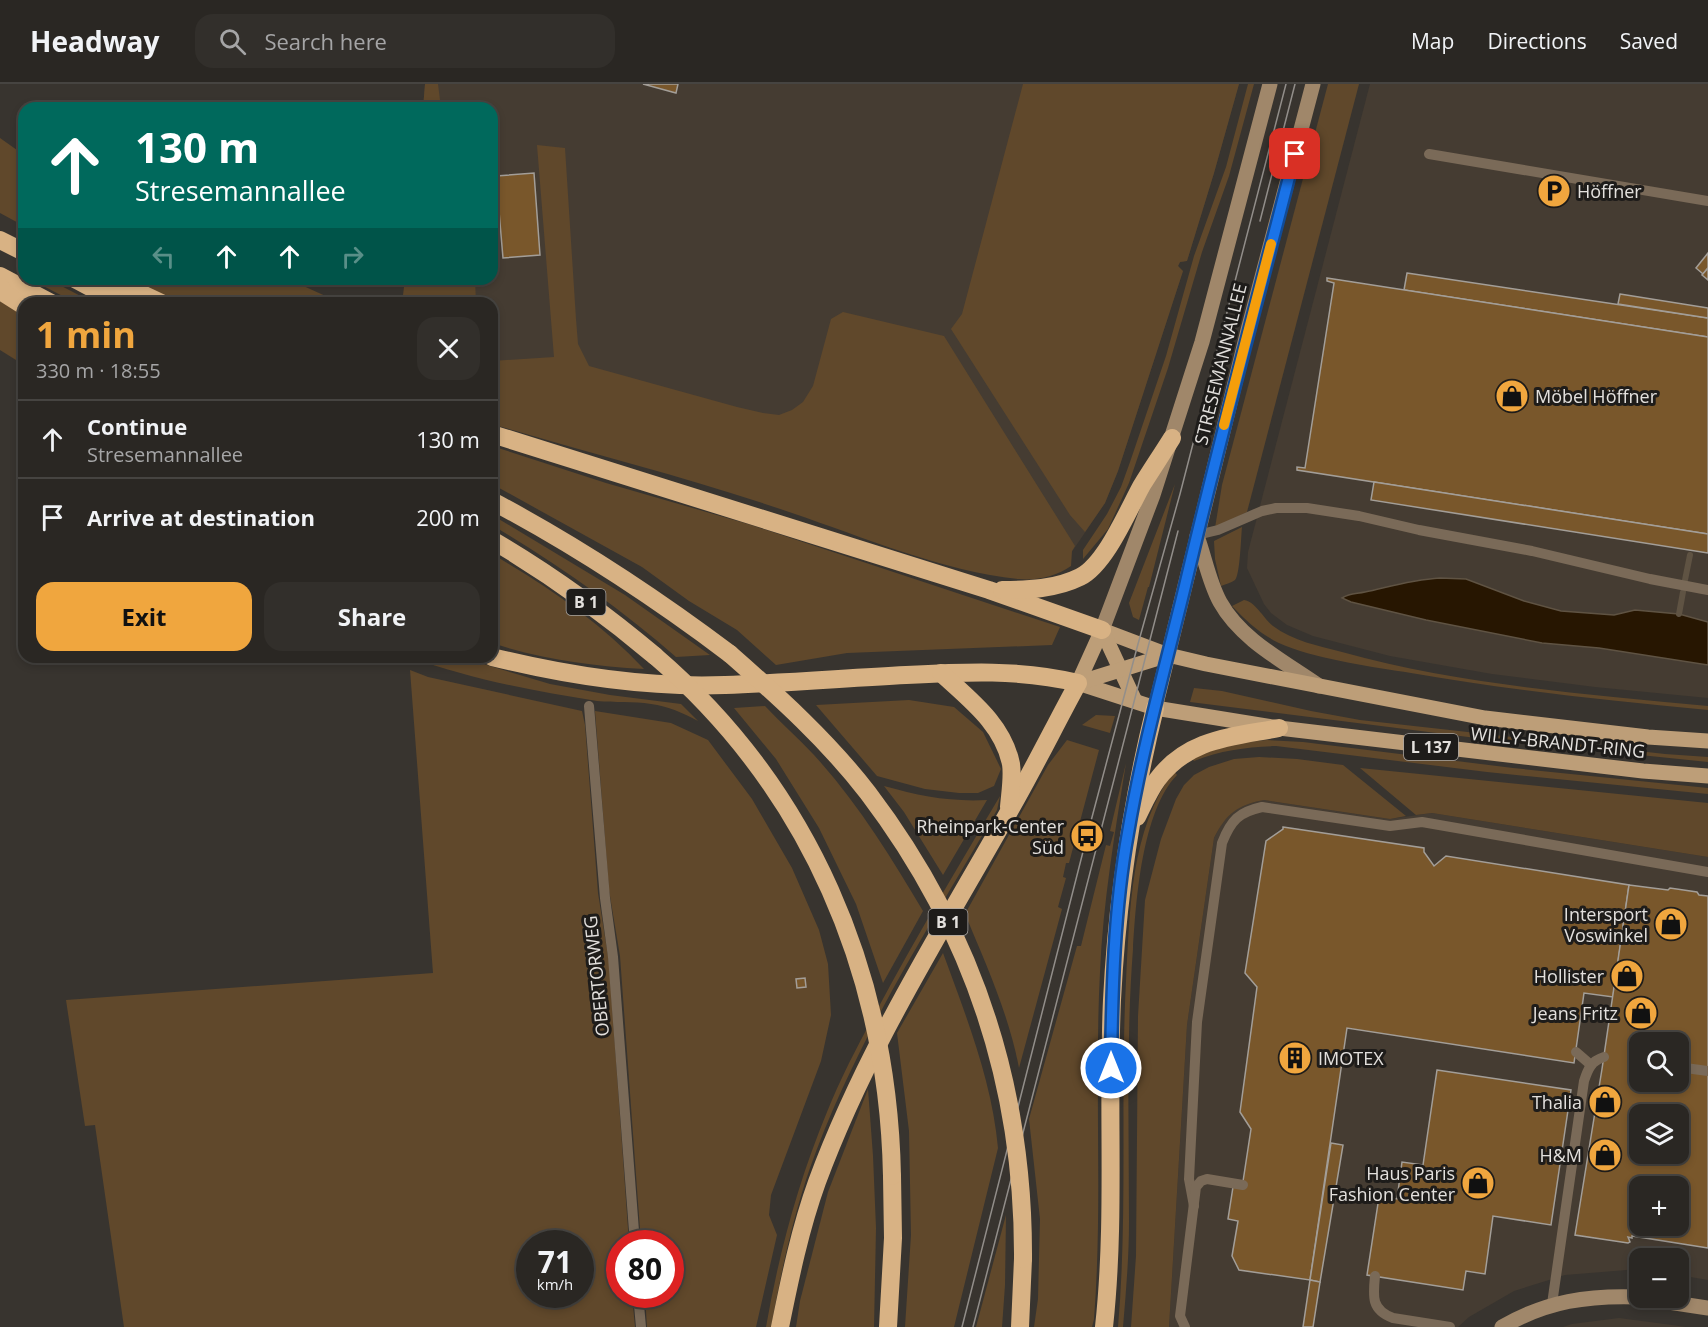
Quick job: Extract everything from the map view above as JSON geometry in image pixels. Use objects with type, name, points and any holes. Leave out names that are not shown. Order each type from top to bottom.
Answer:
[{"type":"highway","points":[[0,240],[18,249]]},
{"type":"highway","points":[[0,276],[40,297]]},
{"type":"highway","points":[[86,285],[109,297]]},
{"type":"highway","points":[[122,285],[148,297]]},
{"type":"highway","points":[[0,287],[5,294],[18,302]]},
{"type":"highway","points":[[498,436],[989,590],[1102,630]]},
{"type":"highway","points":[[989,590],[1028,590],[1082,576],[1098,561],[1118,532],[1142,486],[1172,438]]},
{"type":"highway","name":"B 1","points":[[498,504],[544,528],[610,568],[730,654],[785,702],[867,792],[927,882],[953,931],[976,986],[993,1034],[1006,1085],[1021,1180],[1023,1259],[1020,1327]]},
{"type":"highway","name":"B 1","points":[[498,544],[573,593],[626,632],[704,701],[760,768],[810,847],[833,893],[869,996],[880,1047],[887,1099],[893,1238],[888,1327]]},
{"type":"highway","points":[[498,658],[597,679],[661,684],[724,686],[941,673],[1034,674],[1078,683],[1008,813],[912,979],[860,1080],[816,1184],[801,1233],[780,1327]]},
{"type":"highway","points":[[941,673],[988,716],[1004,742],[1011,766],[1008,813]]},
{"type":"highway","points":[[1104,1327],[1109,1278],[1112,1001],[1119,902],[1127,834],[1155,708]]},
{"type":"highway","points":[[1127,834],[1156,781],[1177,758],[1196,746],[1279,728]]},
{"type":"main road","name":"STRESEMANNALLEE","points":[[1078,683],[1102,630],[1172,438],[1202,342],[1270,84]]},
{"type":"main road","name":"STRESEMANNALLEE","points":[[1155,708],[1313,84]]},
{"type":"main road","points":[[1197,535],[1211,583],[1231,619],[1249,636],[1322,688]]},
{"type":"main road","points":[[1102,630],[1135,701]]},
{"type":"main road","name":"L 137","points":[[1102,630],[1168,655]]},
{"type":"main road","points":[[1078,683],[1168,655]]},
{"type":"main road","name":"WILLY-BRANDT-RING","points":[[1168,655],[1322,688],[1485,718],[1648,737],[1708,741]]},
{"type":"main road","name":"L 137","points":[[1078,683],[1155,708]]},
{"type":"main road","name":"WILLY-BRANDT-RING","points":[[1155,708],[1279,728],[1643,771],[1708,776]]},
{"type":"main road","points":[[1502,1327],[1524,1314],[1551,1304],[1610,1296],[1629,1297]]},
{"type":"main road","points":[[1689,1305],[1708,1308]]},
{"type":"lane","points":[[1429,154],[1708,201]]},
{"type":"lane","points":[[1197,535],[1218,530],[1262,511],[1276,508],[1307,508],[1359,516],[1419,530],[1532,551],[1650,579],[1708,590]]},
{"type":"lane","name":"OBERTORWEG","points":[[589,706],[604,898],[613,957],[634,1230]]},
{"type":"lane","points":[[1194,1206],[1189,1179],[1197,1022],[1222,843],[1228,828],[1237,817],[1250,810],[1263,807],[1390,826],[1422,822],[1708,872]]},
{"type":"lane","points":[[1576,1052],[1591,1065]]},
{"type":"lane","points":[[1551,1304],[1584,1081],[1591,1065],[1597,1059],[1604,1057]]},
{"type":"lane","points":[[1689,1068],[1708,1071]]},
{"type":"lane","points":[[1185,1327],[1180,1316],[1196,1187],[1201,1181],[1207,1179],[1243,1185]]},
{"type":"lane","points":[[1375,1276],[1373,1296],[1375,1304],[1384,1314],[1393,1318],[1450,1327]]},
{"type":"lane","points":[[639,1308],[641,1327]]},
{"type":"shaded area","points":[[425,84],[1239,84],[1187,261],[1180,262],[1178,266],[1183,271],[1118,471],[1105,503],[1065,562],[498,422],[498,297],[462,297],[460,285],[498,285],[498,102],[424,102]]},
{"type":"shaded area","points":[[425,84],[438,84],[440,102],[424,102]]},
{"type":"shaded area","points":[[1023,84],[1239,84],[1187,261],[1180,262],[1178,266],[1183,271],[1118,471],[1105,503],[1085,532],[1070,515],[951,329],[962,314]]},
{"type":"shaded area","points":[[1248,84],[1254,84],[1229,176],[1202,252],[1168,368],[1129,483],[1108,529],[1083,559],[1083,550],[1107,514],[1121,487],[1130,462],[1166,356],[1194,256],[1226,167]]},
{"type":"shaded area","points":[[1328,84],[1359,84],[1247,512],[1215,528],[1222,485]]},
{"type":"shaded area","points":[[1370,84],[1708,84],[1708,698],[1492,674],[1390,656],[1313,636],[1287,625],[1271,613],[1264,604],[1247,568],[1248,552]]},
{"type":"shaded area","points":[[0,138],[18,151],[18,223],[0,213]]},
{"type":"shaded area","points":[[537,145],[565,148],[578,344],[589,366],[737,407],[779,415],[803,402],[813,386],[831,319],[843,312],[944,336],[1075,546],[1072,551],[1071,566],[1053,575],[1026,579],[962,569],[904,552],[718,489],[498,426],[498,361],[554,357]]},
{"type":"shaded area","points":[[42,285],[60,285],[82,297],[64,297]]},
{"type":"shaded area","points":[[140,285],[301,285],[328,297],[166,297]]},
{"type":"shaded area","points":[[404,285],[475,285],[476,297],[403,297]]},
{"type":"shaded area","points":[[0,301],[18,312],[18,361],[0,350]]},
{"type":"shaded area","points":[[498,448],[606,483],[748,524],[1060,627],[1052,645],[847,653],[776,665],[737,630],[689,601],[642,567],[498,487]]},
{"type":"shaded area","points":[[1175,484],[1139,620],[1133,617],[1129,603]]},
{"type":"shaded area","points":[[498,519],[625,595],[710,655],[676,657],[587,587],[498,529]]},
{"type":"shaded area","points":[[1242,527],[1237,577],[1221,586],[1214,541]]},
{"type":"shaded area","points":[[498,558],[591,620],[644,669],[567,661],[498,645]]},
{"type":"shaded area","points":[[1440,578],[1466,579],[1524,601],[1561,611],[1614,615],[1635,610],[1679,614],[1708,622],[1708,665],[1599,648],[1542,643],[1426,620],[1342,598],[1350,594]]},
{"type":"shaded area","points":[[1244,600],[1256,607],[1269,623],[1289,636],[1387,663],[1432,673],[1524,687],[1708,706],[1708,710],[1522,690],[1331,659],[1286,646],[1264,634],[1232,606]]},
{"type":"shaded area","points":[[428,663],[480,663],[550,684],[610,695],[681,704],[698,721],[675,710],[657,705],[597,701],[456,672]]},
{"type":"shaded area","points":[[410,670],[428,677],[582,711],[598,893],[609,962],[628,1230],[606,1230],[606,1308],[633,1308],[635,1327],[124,1327],[95,1125],[85,1126],[66,1000],[433,973]]},
{"type":"shaded area","points":[[1194,688],[1222,691],[1360,720],[1708,757],[1708,762],[1484,739],[1190,702]]},
{"type":"shaded area","points":[[909,700],[954,707],[983,732],[1001,769],[994,786],[978,793],[959,793],[925,789],[877,776],[816,705]]},
{"type":"shaded area","points":[[765,706],[814,755],[845,792],[886,850],[923,911],[883,983],[856,904],[819,828],[776,759],[734,708]]},
{"type":"shaded area","points":[[595,711],[671,723],[708,740],[752,799],[792,868],[819,930],[828,964],[831,1015],[821,1061],[771,1195],[769,1215],[777,1235],[756,1327],[647,1327],[646,1308],[684,1308],[684,1230],[640,1230],[620,956],[609,890]]},
{"type":"shaded area","points":[[1096,715],[1115,716],[1110,733],[1082,725]]},
{"type":"shaded area","points":[[1067,740],[1099,750],[1069,863],[1066,863],[1063,877],[1066,878],[1058,907],[1062,909],[1019,1068],[1003,1009],[965,914],[1048,765]]},
{"type":"shaded area","points":[[1267,740],[1303,742],[1513,768],[1708,788],[1708,794],[1487,772],[1276,746],[1234,750],[1194,761],[1191,757],[1237,743]]},
{"type":"shaded area","points":[[1259,757],[1343,765],[1406,816],[1390,819],[1264,800],[1246,805],[1233,812],[1214,838],[1187,1025],[1169,1327],[1131,1327],[1136,1256],[1138,1016],[1145,900],[1161,839],[1176,799],[1184,785],[1194,775],[1209,767],[1234,759]]},
{"type":"shaded area","points":[[1126,763],[1107,893],[1100,972],[1098,1232],[1094,1319],[1092,1327],[1034,1327],[1038,1299],[1040,1219],[1029,1119],[1077,946],[1081,946],[1106,845],[1110,846],[1114,832],[1110,831]]},
{"type":"shaded area","points":[[1360,768],[1708,803],[1708,857],[1432,813],[1416,815]]},
{"type":"shaded area","points":[[1174,771],[1177,775],[1165,791],[1148,833],[1136,906],[1129,1017],[1128,1248],[1123,1327],[1118,1327],[1123,1241],[1124,1024],[1131,899],[1148,819],[1159,794]]},
{"type":"shaded area","points":[[884,786],[935,798],[987,800],[943,875],[904,812]]},
{"type":"shaded area","points":[[1000,796],[997,810],[871,1030],[828,1121],[798,1207],[771,1327],[766,1327],[790,1218],[832,1099],[892,983]]},
{"type":"shaded area","points":[[1264,800],[1390,819],[1432,813],[1708,857],[1708,1280],[1689,1277],[1689,1248],[1629,1248],[1629,1270],[1565,1275],[1514,1291],[1469,1317],[1458,1327],[1169,1327],[1187,1025],[1214,838],[1223,821],[1236,809]]},
{"type":"shaded area","points":[[943,953],[984,1073],[998,1148],[954,1327],[905,1327],[911,1235],[909,1131],[897,1033]]},
{"type":"shaded area","points":[[868,1089],[876,1228],[874,1327],[796,1327],[800,1301],[828,1192]]},
{"type":"shaded area","points":[[1006,1215],[1002,1327],[976,1327]]},
{"type":"shaded area","points":[[1619,1318],[1686,1327],[1563,1327]]},
{"type":"building","points":[[643,84],[678,84],[676,93]]},
{"type":"building","points":[[534,173],[540,255],[503,258],[498,176]]},
{"type":"building","points":[[1708,253],[1708,268],[1703,274],[1696,268]]},
{"type":"building","points":[[1708,268],[1708,280],[1702,275]]},
{"type":"building","points":[[1407,273],[1708,318],[1708,337],[1404,290]]},
{"type":"building","name":"Möbel Höffner","points":[[1327,278],[1708,337],[1708,534],[1297,470],[1297,467],[1305,468],[1334,283],[1327,281]]},
{"type":"building","points":[[1620,294],[1708,308],[1708,318],[1618,304]]},
{"type":"building","points":[[1374,482],[1708,534],[1708,553],[1371,500]]},
{"type":"building","name":"IMOTEX","points":[[1283,827],[1424,848],[1424,852],[1434,866],[1446,856],[1629,885],[1613,997],[1584,993],[1574,1063],[1347,1028],[1310,1280],[1239,1270],[1232,1256],[1238,1221],[1228,1219],[1233,1187],[1242,1188],[1251,1129],[1240,1112],[1257,987],[1245,973],[1266,841]]},
{"type":"building","points":[[1629,885],[1668,890],[1670,888],[1708,896],[1708,1248],[1632,1236],[1632,1238],[1628,1237],[1630,1242],[1628,1243],[1575,1235]]},
{"type":"building","points":[[805,978],[806,987],[797,988],[796,979]]},
{"type":"building","name":"Haus Paris Fashion Center","points":[[1437,1070],[1571,1090],[1551,1225],[1493,1216],[1485,1274],[1466,1271],[1463,1290],[1367,1275],[1379,1197],[1397,1199],[1402,1162],[1423,1165]]},
{"type":"building","points":[[1331,1143],[1343,1145],[1320,1282],[1310,1280]]},
{"type":"building","points":[[1310,1280],[1320,1282],[1313,1327],[1303,1327]]},
{"type":"waterway","points":[[1685,580],[1690,555]]},
{"type":"waterway","points":[[1679,614],[1683,592]]},
{"type":"tram line","points":[[962,1327],[1087,836],[1180,494],[1286,84]]},
{"type":"tram line","points":[[1260,221],[1295,84]]},
{"type":"tram line","points":[[973,1327],[1178,531]]},
{"type":"slow traffic","points":[[1224,425],[1271,244]]},
{"type":"place","name":"Höffner","points":[[1554,191]]},
{"type":"place","name":"Möbel Höffner","points":[[1512,396]]},
{"type":"place","name":"Rheinpark-Center Süd","points":[[1087,836]]},
{"type":"place","name":"Intersport Voswinkel","points":[[1671,924]]},
{"type":"place","name":"Hollister","points":[[1627,976]]},
{"type":"place","name":"Jeans Fritz","points":[[1641,1013]]},
{"type":"place","name":"IMOTEX","points":[[1295,1058]]},
{"type":"place","name":"Thalia","points":[[1605,1102]]},
{"type":"place","name":"H&M","points":[[1605,1155]]},
{"type":"place","name":"Haus Paris Fashion Center","points":[[1478,1183]]},
{"type":"route","points":[[1111,1068],[1112,1001],[1119,902],[1127,834],[1144,750],[1248,330],[1295,154]]}]
